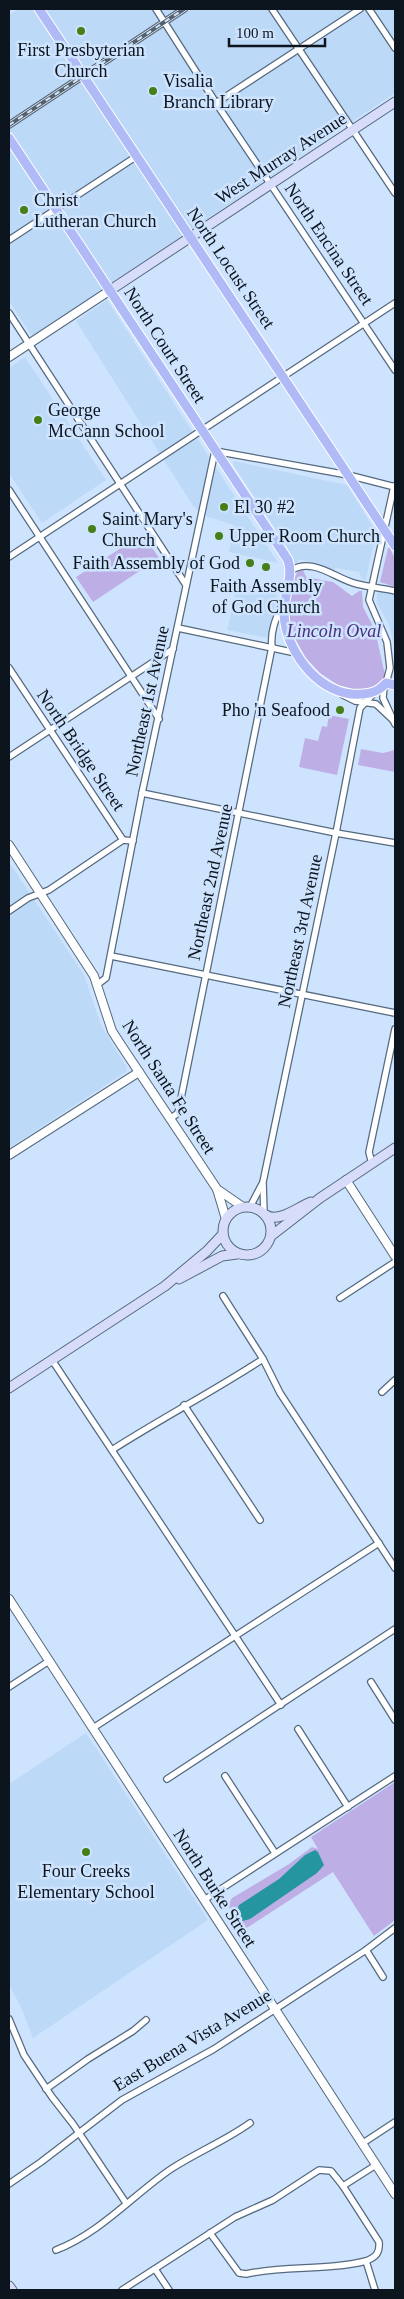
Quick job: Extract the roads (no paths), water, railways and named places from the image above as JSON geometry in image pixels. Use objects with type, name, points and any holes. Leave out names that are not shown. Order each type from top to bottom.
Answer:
[{"type":"main road","name":"North Locust Street","points":[[39,9],[395,546]]},
{"type":"main road","name":"West Murray Avenue","points":[[109,291],[395,102]]},
{"type":"main road","name":"North Court Street","points":[[9,138],[288,560],[290,571]]},
{"type":"main road","points":[[290,571],[285,599],[286,626],[296,653],[308,670],[335,688],[358,694],[385,687]]},
{"type":"main road","points":[[9,1388],[165,1286],[222,1256],[238,1254],[248,1256],[263,1250],[271,1236],[320,1198],[395,1148]]},
{"type":"main road","points":[[165,1286],[207,1251],[223,1234],[226,1219],[236,1209],[246,1207],[271,1218],[278,1217],[320,1198]]},
{"type":"main road","points":[[265,1214],[272,1228],[271,1236]]},
{"type":"main road","points":[[223,1234],[228,1246],[238,1254]]},
{"type":"main road","points":[[9,2286],[12,2290]]},
{"type":"street","name":"North Encina Street","points":[[156,9],[216,103],[395,370]]},
{"type":"street","points":[[9,125],[184,9]]},
{"type":"street","points":[[272,9],[395,193]]},
{"type":"street","points":[[216,103],[360,9]]},
{"type":"street","points":[[369,9],[395,48]]},
{"type":"street","points":[[9,240],[137,156]]},
{"type":"street","points":[[9,356],[109,291]]},
{"type":"street","points":[[9,557],[395,303]]},
{"type":"street","points":[[9,314],[186,585]]},
{"type":"street","points":[[215,451],[348,475],[394,487],[371,586],[370,606],[388,642],[390,668],[383,698],[394,722]]},
{"type":"street","name":"Northeast 1st Avenue","points":[[98,984],[106,978],[132,841],[215,451]]},
{"type":"street","points":[[9,490],[159,719]]},
{"type":"street","points":[[290,571],[302,567],[315,567],[355,584],[395,591]]},
{"type":"street","name":"Northeast 2nd Avenue","points":[[170,1119],[178,1113],[240,812],[272,647],[271,638],[276,618],[285,599]]},
{"type":"street","points":[[178,628],[296,653]]},
{"type":"street","points":[[9,757],[173,649]]},
{"type":"street","name":"North Bridge Street","points":[[9,668],[124,840]]},
{"type":"street","points":[[335,688],[355,701],[360,708],[385,687]]},
{"type":"street","points":[[355,701],[376,704],[394,722]]},
{"type":"street","name":"Northeast 3rd Avenue","points":[[265,1214],[263,1182],[336,833],[360,708]]},
{"type":"street","points":[[142,793],[336,833],[395,843]]},
{"type":"street","points":[[9,912],[28,898],[49,890],[124,840],[132,841]]},
{"type":"street","name":"North Santa Fe Street","points":[[9,845],[98,984],[112,1031],[217,1189],[226,1219]]},
{"type":"street","points":[[110,956],[206,974],[395,1014]]},
{"type":"street","points":[[372,1164],[369,1152],[395,1029]]},
{"type":"street","points":[[9,1155],[139,1072]]},
{"type":"street","points":[[346,1180],[395,1256]]},
{"type":"street","name":"Northeast 3rd Avenue","points":[[246,1207],[263,1182]]},
{"type":"street","name":"North Santa Fe Street","points":[[217,1189],[246,1207]]},
{"type":"street","points":[[340,1298],[395,1262]]},
{"type":"street","points":[[223,1296],[264,1359],[280,1393],[395,1568]]},
{"type":"street","points":[[112,1450],[184,1405],[221,1387],[264,1359]]},
{"type":"street","points":[[52,1360],[281,1704]]},
{"type":"street","points":[[382,1392],[395,1380]]},
{"type":"street","points":[[184,1405],[260,1520]]},
{"type":"street","points":[[93,1728],[379,1543]]},
{"type":"street","name":"North Burke Street","points":[[9,1599],[395,2194]]},
{"type":"street","points":[[167,1779],[395,1630]]},
{"type":"street","points":[[9,1687],[49,1661]]},
{"type":"street","points":[[371,1682],[395,1720]]},
{"type":"street","points":[[298,1729],[348,1806]]},
{"type":"street","points":[[225,1776],[275,1854]]},
{"type":"street","points":[[204,1900],[395,1776]]},
{"type":"street","name":"East Buena Vista Avenue","points":[[9,2184],[122,2100],[208,2052],[366,1950],[395,1928]]},
{"type":"street","points":[[366,1950],[383,1977]]},
{"type":"street","points":[[9,2019],[24,2055],[46,2089],[79,2132],[126,2203]]},
{"type":"street","points":[[46,2089],[146,2020]]},
{"type":"street","points":[[363,2143],[395,2122]]},
{"type":"street","points":[[56,2250],[74,2242],[172,2168],[228,2139],[250,2123]]},
{"type":"street","points":[[343,2186],[376,2165]]},
{"type":"street","points":[[122,2290],[155,2269],[210,2233],[235,2217],[273,2200],[319,2170],[331,2170],[378,2242],[379,2249],[376,2256],[366,2261],[334,2267],[295,2267],[242,2274],[234,2269],[210,2233]]},
{"type":"street","points":[[366,2261],[375,2290]]},
{"type":"street","points":[[155,2269],[169,2290]]},
{"type":"railway","points":[[9,125],[184,9]]},
{"type":"place","name":"First Presbyterian Church","points":[[81,31]]},
{"type":"place","name":"Visalia Branch Library","points":[[153,91]]},
{"type":"place","name":"Christ Lutheran Church","points":[[24,210]]},
{"type":"place","name":"George McCann School","points":[[38,420]]},
{"type":"place","name":"El 30 #2","points":[[224,507]]},
{"type":"place","name":"Saint Mary's Church","points":[[92,529]]},
{"type":"place","name":"Upper Room Church","points":[[219,536]]},
{"type":"place","name":"Faith Assembly of God","points":[[250,563]]},
{"type":"place","name":"Faith Assembly of God Church","points":[[266,567]]},
{"type":"place","name":"Pho 'n Seafood","points":[[340,710]]},
{"type":"place","name":"Four Creeks Elementary School","points":[[86,1852]]},
{"type":"park label","name":"Lincoln Oval","points":[[334,631]]}]
